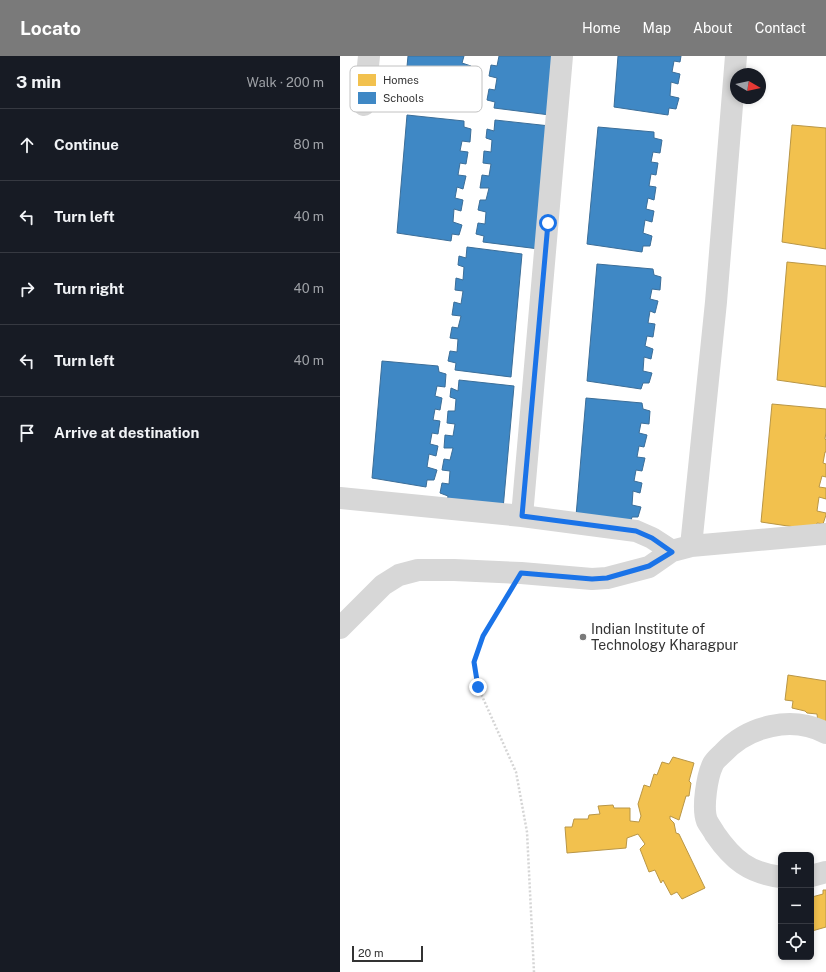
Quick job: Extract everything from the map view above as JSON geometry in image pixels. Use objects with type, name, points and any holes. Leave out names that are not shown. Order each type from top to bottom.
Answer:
[{"type":"street","points":[[368,66],[369,56]]},
{"type":"street","points":[[522,516],[562,56]]},
{"type":"street","points":[[682,549],[716,302],[736,56]]},
{"type":"street","points":[[340,498],[522,516],[636,531],[682,549]]},
{"type":"street","points":[[340,628],[383,585],[399,575],[418,570],[521,573],[592,579],[607,578],[649,566],[682,549],[826,534]]},
{"type":"street","points":[[778,877],[771,876],[751,869],[736,860],[721,842],[707,820],[705,798],[713,763],[731,744],[755,730],[777,724],[801,725],[826,733]]},
{"type":"street","points":[[814,875],[826,872]]},
{"type":"path","points":[[521,573],[483,636],[474,662],[478,687],[516,772],[527,832],[534,972]]},
{"type":"building: Homes","points":[[792,125],[826,128],[826,249],[782,242]]},
{"type":"building: Homes","points":[[787,262],[826,266],[826,387],[777,380]]},
{"type":"building: Homes","points":[[772,404],[826,409],[826,452],[823,463],[826,464],[826,477],[822,476],[819,487],[826,488],[826,499],[819,497],[817,511],[826,513],[826,515],[823,524],[817,523],[815,530],[761,522]]},
{"type":"building: Homes","points":[[788,675],[826,681],[826,723],[818,722],[817,714],[807,713],[805,711],[792,708],[793,701],[785,700]]},
{"type":"building: Homes","points":[[673,757],[694,763],[689,781],[691,783],[689,796],[686,796],[679,820],[670,816],[670,819],[674,823],[676,833],[679,834],[705,888],[682,899],[677,892],[671,895],[663,880],[661,883],[655,870],[649,872],[640,849],[645,844],[638,834],[627,838],[626,848],[567,853],[565,827],[572,827],[574,819],[588,819],[589,815],[600,814],[598,806],[613,805],[614,808],[630,808],[630,821],[639,822],[641,816],[638,804],[644,785],[650,787],[654,774],[657,775],[662,762],[669,764]]},
{"type":"building: Homes","points":[[823,890],[826,890],[826,927],[814,930],[814,896],[823,894]]},
{"type":"building: Schools","points":[[408,56],[464,56],[462,63],[471,66],[407,66]]},
{"type":"building: Schools","points":[[499,56],[555,56],[550,115],[494,108],[495,102],[487,100],[489,89],[495,90],[497,78],[489,76],[491,65],[497,66]]},
{"type":"building: Schools","points":[[618,56],[681,56],[680,62],[674,61],[672,72],[680,74],[678,84],[671,82],[670,96],[679,98],[676,109],[669,108],[668,115],[614,107]]},
{"type":"building: Schools","points":[[407,115],[464,121],[464,127],[471,129],[470,142],[462,141],[460,151],[468,152],[466,164],[460,163],[458,175],[466,176],[463,189],[457,187],[455,198],[463,200],[461,211],[454,209],[453,222],[462,225],[459,235],[452,234],[451,241],[397,233]]},
{"type":"building: Schools","points":[[495,120],[550,126],[539,249],[483,242],[484,236],[476,234],[478,223],[485,224],[486,212],[478,210],[480,200],[486,200],[489,188],[480,188],[482,175],[489,176],[491,164],[483,163],[484,151],[491,152],[492,140],[486,138],[487,129],[494,131]]},
{"type":"building: Schools","points":[[598,127],[654,132],[654,138],[662,140],[660,153],[653,152],[651,162],[658,163],[656,175],[651,174],[649,186],[656,187],[654,200],[648,198],[646,209],[654,211],[652,222],[645,220],[643,233],[652,236],[650,246],[643,246],[642,252],[587,244]]},
{"type":"building: Schools","points":[[467,247],[522,254],[511,377],[455,370],[456,363],[448,361],[450,351],[457,352],[458,339],[450,338],[452,327],[458,328],[461,316],[452,315],[454,302],[461,304],[463,291],[455,290],[456,278],[463,280],[464,267],[458,265],[459,256],[466,258]]},
{"type":"building: Schools","points":[[597,264],[653,269],[654,275],[661,277],[660,290],[652,289],[650,299],[658,301],[655,313],[650,311],[648,323],[655,324],[653,337],[647,336],[645,346],[653,349],[651,359],[644,357],[643,371],[652,373],[649,383],[643,383],[641,389],[587,381]]},
{"type":"building: Schools","points":[[382,361],[438,366],[439,372],[446,374],[445,387],[437,386],[435,396],[442,398],[440,410],[435,409],[433,420],[440,421],[438,434],[432,433],[430,444],[438,446],[436,456],[429,454],[427,467],[437,470],[434,480],[427,480],[426,487],[372,478]]},
{"type":"building: Schools","points":[[459,380],[514,386],[503,509],[447,502],[448,496],[440,493],[442,483],[449,484],[450,471],[442,470],[444,459],[450,460],[453,448],[444,448],[445,435],[453,436],[455,424],[447,423],[448,411],[455,411],[456,399],[450,397],[451,388],[458,391]]},
{"type":"building: Schools","points":[[586,398],[642,403],[643,409],[650,411],[649,424],[641,423],[639,433],[647,435],[644,447],[639,446],[637,457],[645,458],[642,471],[636,470],[634,481],[642,483],[640,493],[633,491],[632,505],[641,507],[638,517],[632,517],[630,524],[576,516]]},
{"type":"place","name":"Indian Institute of Technology Kharagpur","points":[[583,637]]},
{"type":"route","points":[[478,687],[474,662],[483,636],[521,573],[592,579],[607,578],[619,576],[649,566],[672,552],[652,538],[636,531],[522,516],[548,223]]}]
